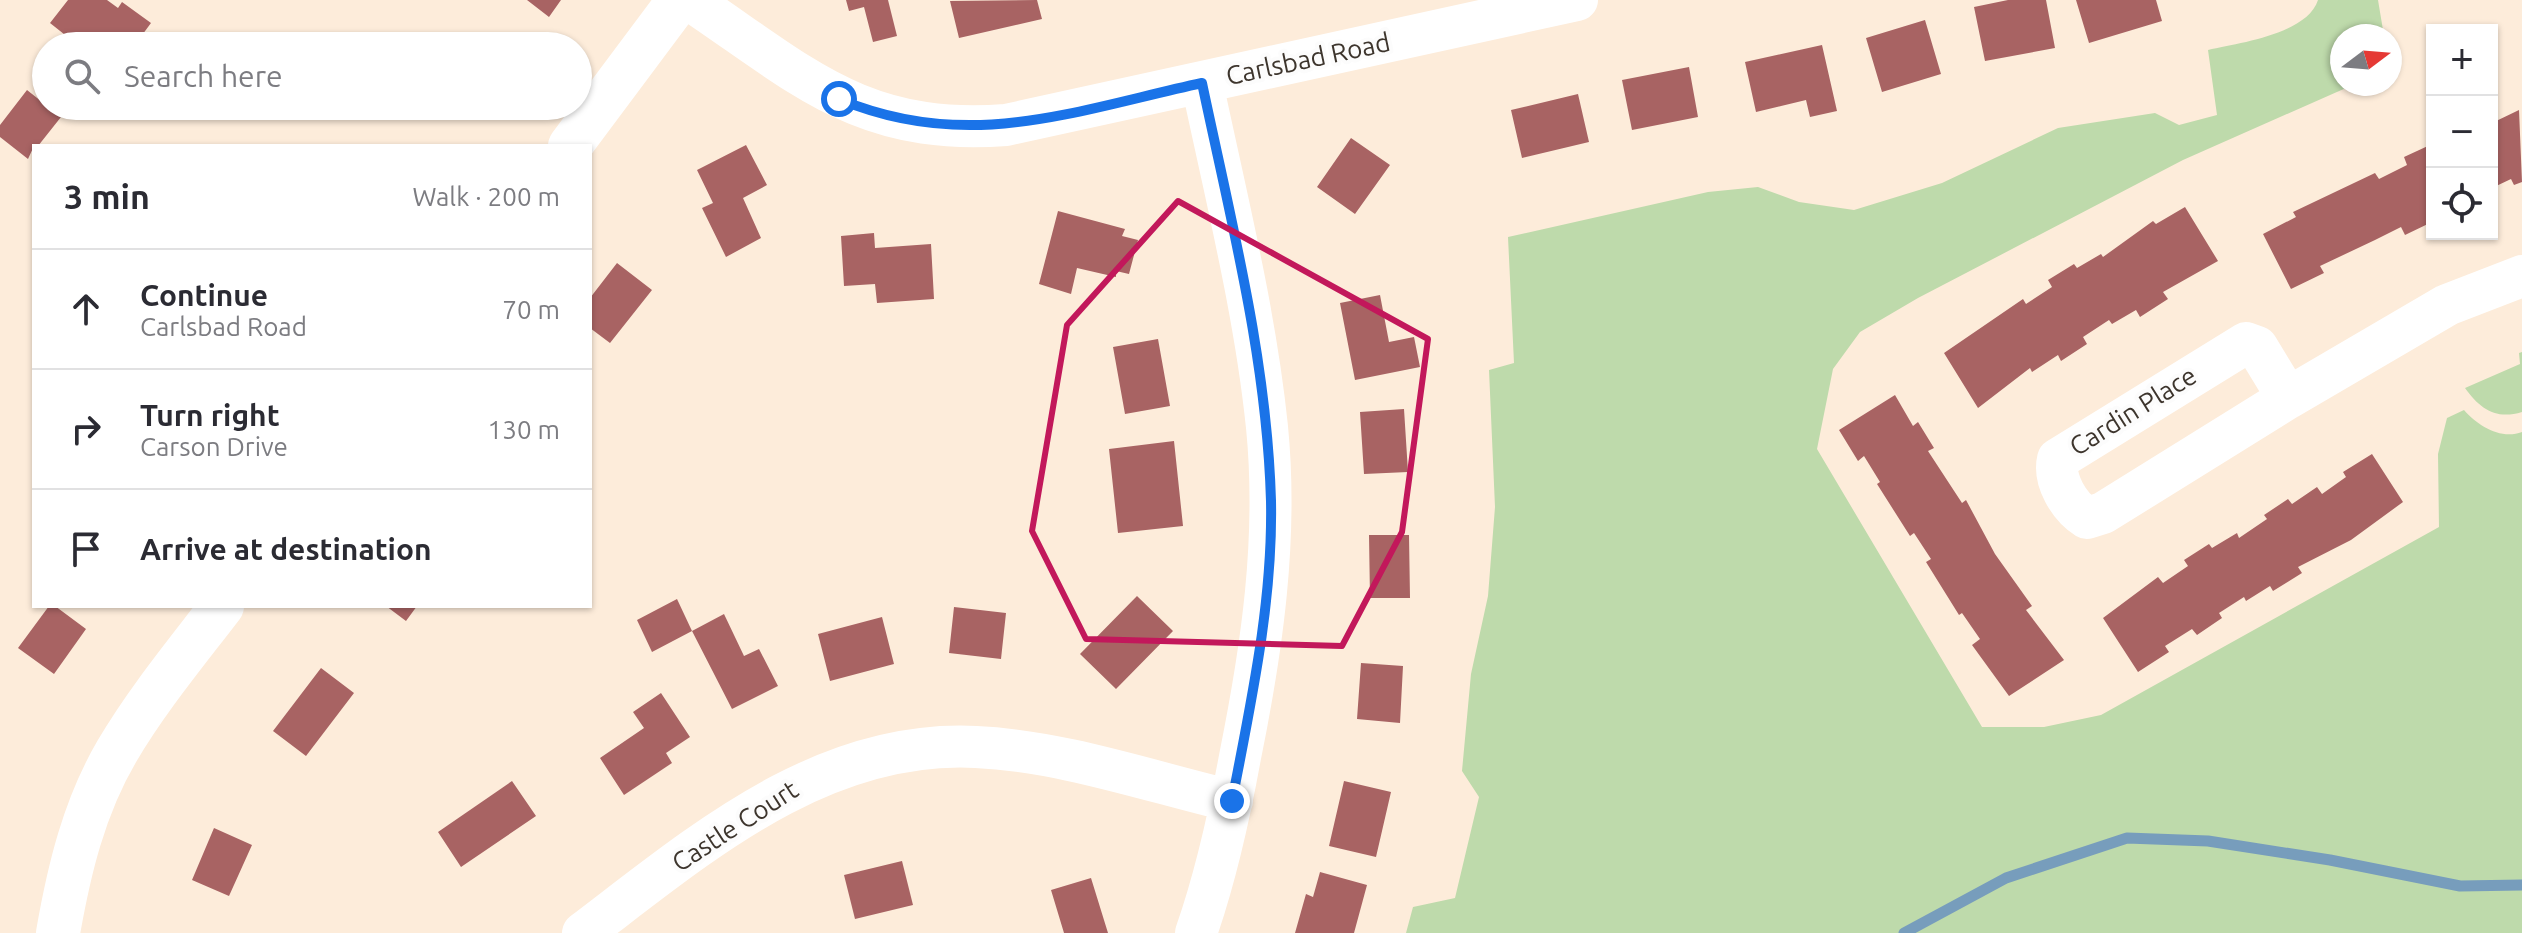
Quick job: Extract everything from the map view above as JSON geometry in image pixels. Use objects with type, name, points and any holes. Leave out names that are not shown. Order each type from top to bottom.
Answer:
[{"type":"street","points":[[592,117],[679,0]]},
{"type":"street","name":"Carlsbad Road","points":[[690,0],[839,99],[916,124],[966,128],[1006,125],[1577,0]]},
{"type":"street","points":[[1196,933],[1208,899],[1232,801],[1264,619],[1270,556],[1270,476],[1256,344],[1202,83]]},
{"type":"street","points":[[571,144],[589,120]]},
{"type":"street","name":"Cardin Place","points":[[2288,398],[2257,347],[2241,344],[2066,452],[2058,459],[2057,481],[2079,513],[2094,517],[2447,305],[2522,276]]},
{"type":"street","points":[[58,933],[69,871],[89,810],[116,752],[221,608]]},
{"type":"street","name":"Castle Court","points":[[583,933],[669,867],[789,788],[852,762],[918,749],[975,747],[1031,753],[1232,801]]},
{"type":"highlighted area","points":[[1178,201],[1428,339],[1402,532],[1342,646],[1086,639],[1032,531],[1067,325]]},
{"type":"green space","points":[[2318,0],[2378,0],[2382,24],[2330,24],[2330,95],[2183,160],[1918,298],[1860,332],[1833,369],[1817,449],[1982,727],[2044,727],[2101,715],[2439,527],[2438,454],[2447,418],[2464,410],[2490,430],[2506,434],[2522,432],[2522,933],[1406,933],[1413,907],[1455,898],[1479,797],[1462,771],[1471,674],[1488,596],[1495,507],[1489,370],[1514,363],[1508,237],[1708,192],[1758,187],[1799,202],[1854,210],[1942,183],[2058,128],[2155,113],[2179,125],[2217,115],[2208,50],[2271,35],[2301,21]]},
{"type":"green space","points":[[2522,352],[2522,412],[2504,415],[2489,411],[2465,388],[2520,364],[2519,353]]},
{"type":"building","points":[[68,0],[107,0],[118,8],[122,2],[151,23],[144,32],[61,32],[50,23]]},
{"type":"building","points":[[527,0],[561,0],[549,17]]},
{"type":"building","points":[[846,0],[888,0],[897,36],[873,42],[864,7],[849,11]]},
{"type":"building","points":[[1037,0],[1042,19],[959,38],[950,1]]},
{"type":"building","points":[[2008,0],[2046,0],[2055,48],[1985,61],[1974,7]]},
{"type":"building","points":[[2076,0],[2156,0],[2162,21],[2089,43]]},
{"type":"building","points":[[1925,20],[1941,74],[1882,92],[1866,38]]},
{"type":"building","points":[[1822,45],[1837,111],[1810,117],[1806,100],[1756,112],[1745,62]]},
{"type":"building","points":[[1689,67],[1698,117],[1632,130],[1622,80]]},
{"type":"building","points":[[27,90],[32,94],[32,120],[59,120],[40,144],[32,144],[28,159],[0,137],[0,125]]},
{"type":"building","points":[[1578,94],[1589,142],[1522,158],[1511,110]]},
{"type":"building","points":[[2519,110],[2522,182],[2514,185],[2511,179],[2498,185],[2498,120]]},
{"type":"building","points":[[1351,138],[1390,165],[1355,214],[1317,187]]},
{"type":"building","points":[[746,145],[767,185],[743,198],[761,238],[726,257],[702,208],[713,203],[697,170]]},
{"type":"building","points":[[2426,147],[2426,225],[2405,235],[2401,227],[2320,266],[2324,273],[2291,289],[2263,234],[2296,217],[2293,212],[2375,173],[2379,179],[2407,165],[2404,157]]},
{"type":"building","points":[[2185,207],[2218,261],[2163,292],[2168,299],[2140,317],[2136,310],[2112,324],[2109,320],[2083,337],[2087,344],[2061,361],[2058,355],[2032,372],[2030,368],[1978,408],[1944,353],[2023,299],[2026,304],[2052,287],[2048,280],[2074,264],[2077,268],[2101,254],[2103,257],[2153,221],[2156,224]]},
{"type":"building","points":[[1058,211],[1125,229],[1122,236],[1138,240],[1129,274],[1116,271],[1116,277],[1077,268],[1071,294],[1039,284]]},
{"type":"building","points":[[874,233],[875,248],[931,244],[934,299],[877,303],[875,284],[844,286],[841,236]]},
{"type":"building","points":[[617,263],[652,290],[610,343],[592,330],[592,295]]},
{"type":"building","points":[[1380,295],[1389,342],[1414,337],[1420,367],[1355,380],[1340,303]]},
{"type":"building","points":[[1158,339],[1170,406],[1125,414],[1113,347]]},
{"type":"building","points":[[1895,395],[1913,426],[1918,422],[1934,448],[1928,451],[1962,503],[1966,500],[1995,554],[2032,606],[2026,610],[2064,660],[2009,696],[1972,645],[1980,639],[1962,613],[1959,615],[1926,562],[1931,559],[1914,533],[1910,536],[1877,484],[1880,482],[1864,456],[1858,461],[1839,430]]},
{"type":"building","points":[[1404,409],[1408,472],[1364,474],[1360,412]]},
{"type":"building","points":[[1174,441],[1183,526],[1118,533],[1109,449]]},
{"type":"building","points":[[2372,454],[2403,502],[2351,540],[2298,567],[2302,573],[2273,591],[2270,586],[2246,601],[2244,597],[2219,613],[2222,618],[2197,635],[2192,629],[2165,646],[2169,652],[2138,672],[2103,618],[2158,577],[2163,583],[2188,566],[2184,560],[2209,544],[2212,548],[2237,533],[2239,538],[2267,519],[2264,515],[2288,499],[2292,504],[2317,487],[2322,494],[2346,477],[2343,472]]},
{"type":"building","points":[[1369,535],[1409,535],[1410,598],[1370,598]]},
{"type":"building","points":[[1137,596],[1173,631],[1116,689],[1080,654]]},
{"type":"building","points":[[677,599],[692,631],[652,652],[637,620]]},
{"type":"building","points":[[954,607],[1006,613],[1001,659],[949,653]]},
{"type":"building","points":[[48,608],[58,608],[86,629],[54,674],[18,648]]},
{"type":"building","points":[[389,608],[416,608],[406,621]]},
{"type":"building","points":[[724,614],[744,656],[759,649],[778,686],[732,709],[692,631]]},
{"type":"building","points":[[882,617],[894,664],[830,681],[818,634]]},
{"type":"building","points":[[1361,663],[1403,666],[1400,723],[1357,719]]},
{"type":"building","points":[[321,668],[354,693],[306,756],[273,731]]},
{"type":"building","points":[[661,693],[690,737],[666,753],[672,763],[624,795],[600,758],[644,728],[633,712]]},
{"type":"building","points":[[512,781],[536,816],[461,867],[438,832]]},
{"type":"building","points":[[1344,781],[1391,792],[1376,857],[1329,846]]},
{"type":"building","points":[[214,828],[252,845],[229,896],[192,880]]},
{"type":"building","points":[[902,861],[913,905],[855,919],[844,875]]},
{"type":"building","points":[[1320,872],[1367,885],[1354,933],[1295,933],[1306,894],[1313,897]]},
{"type":"building","points":[[1091,878],[1108,933],[1064,933],[1051,890]]},
{"type":"waterway","points":[[1904,933],[2006,878],[2127,838],[2208,841],[2330,860],[2460,886],[2522,885]]},
{"type":"route","points":[[839,99],[867,111],[916,124],[966,128],[1006,125],[1202,83],[1256,344],[1267,429],[1271,504],[1264,619],[1232,801]]}]
